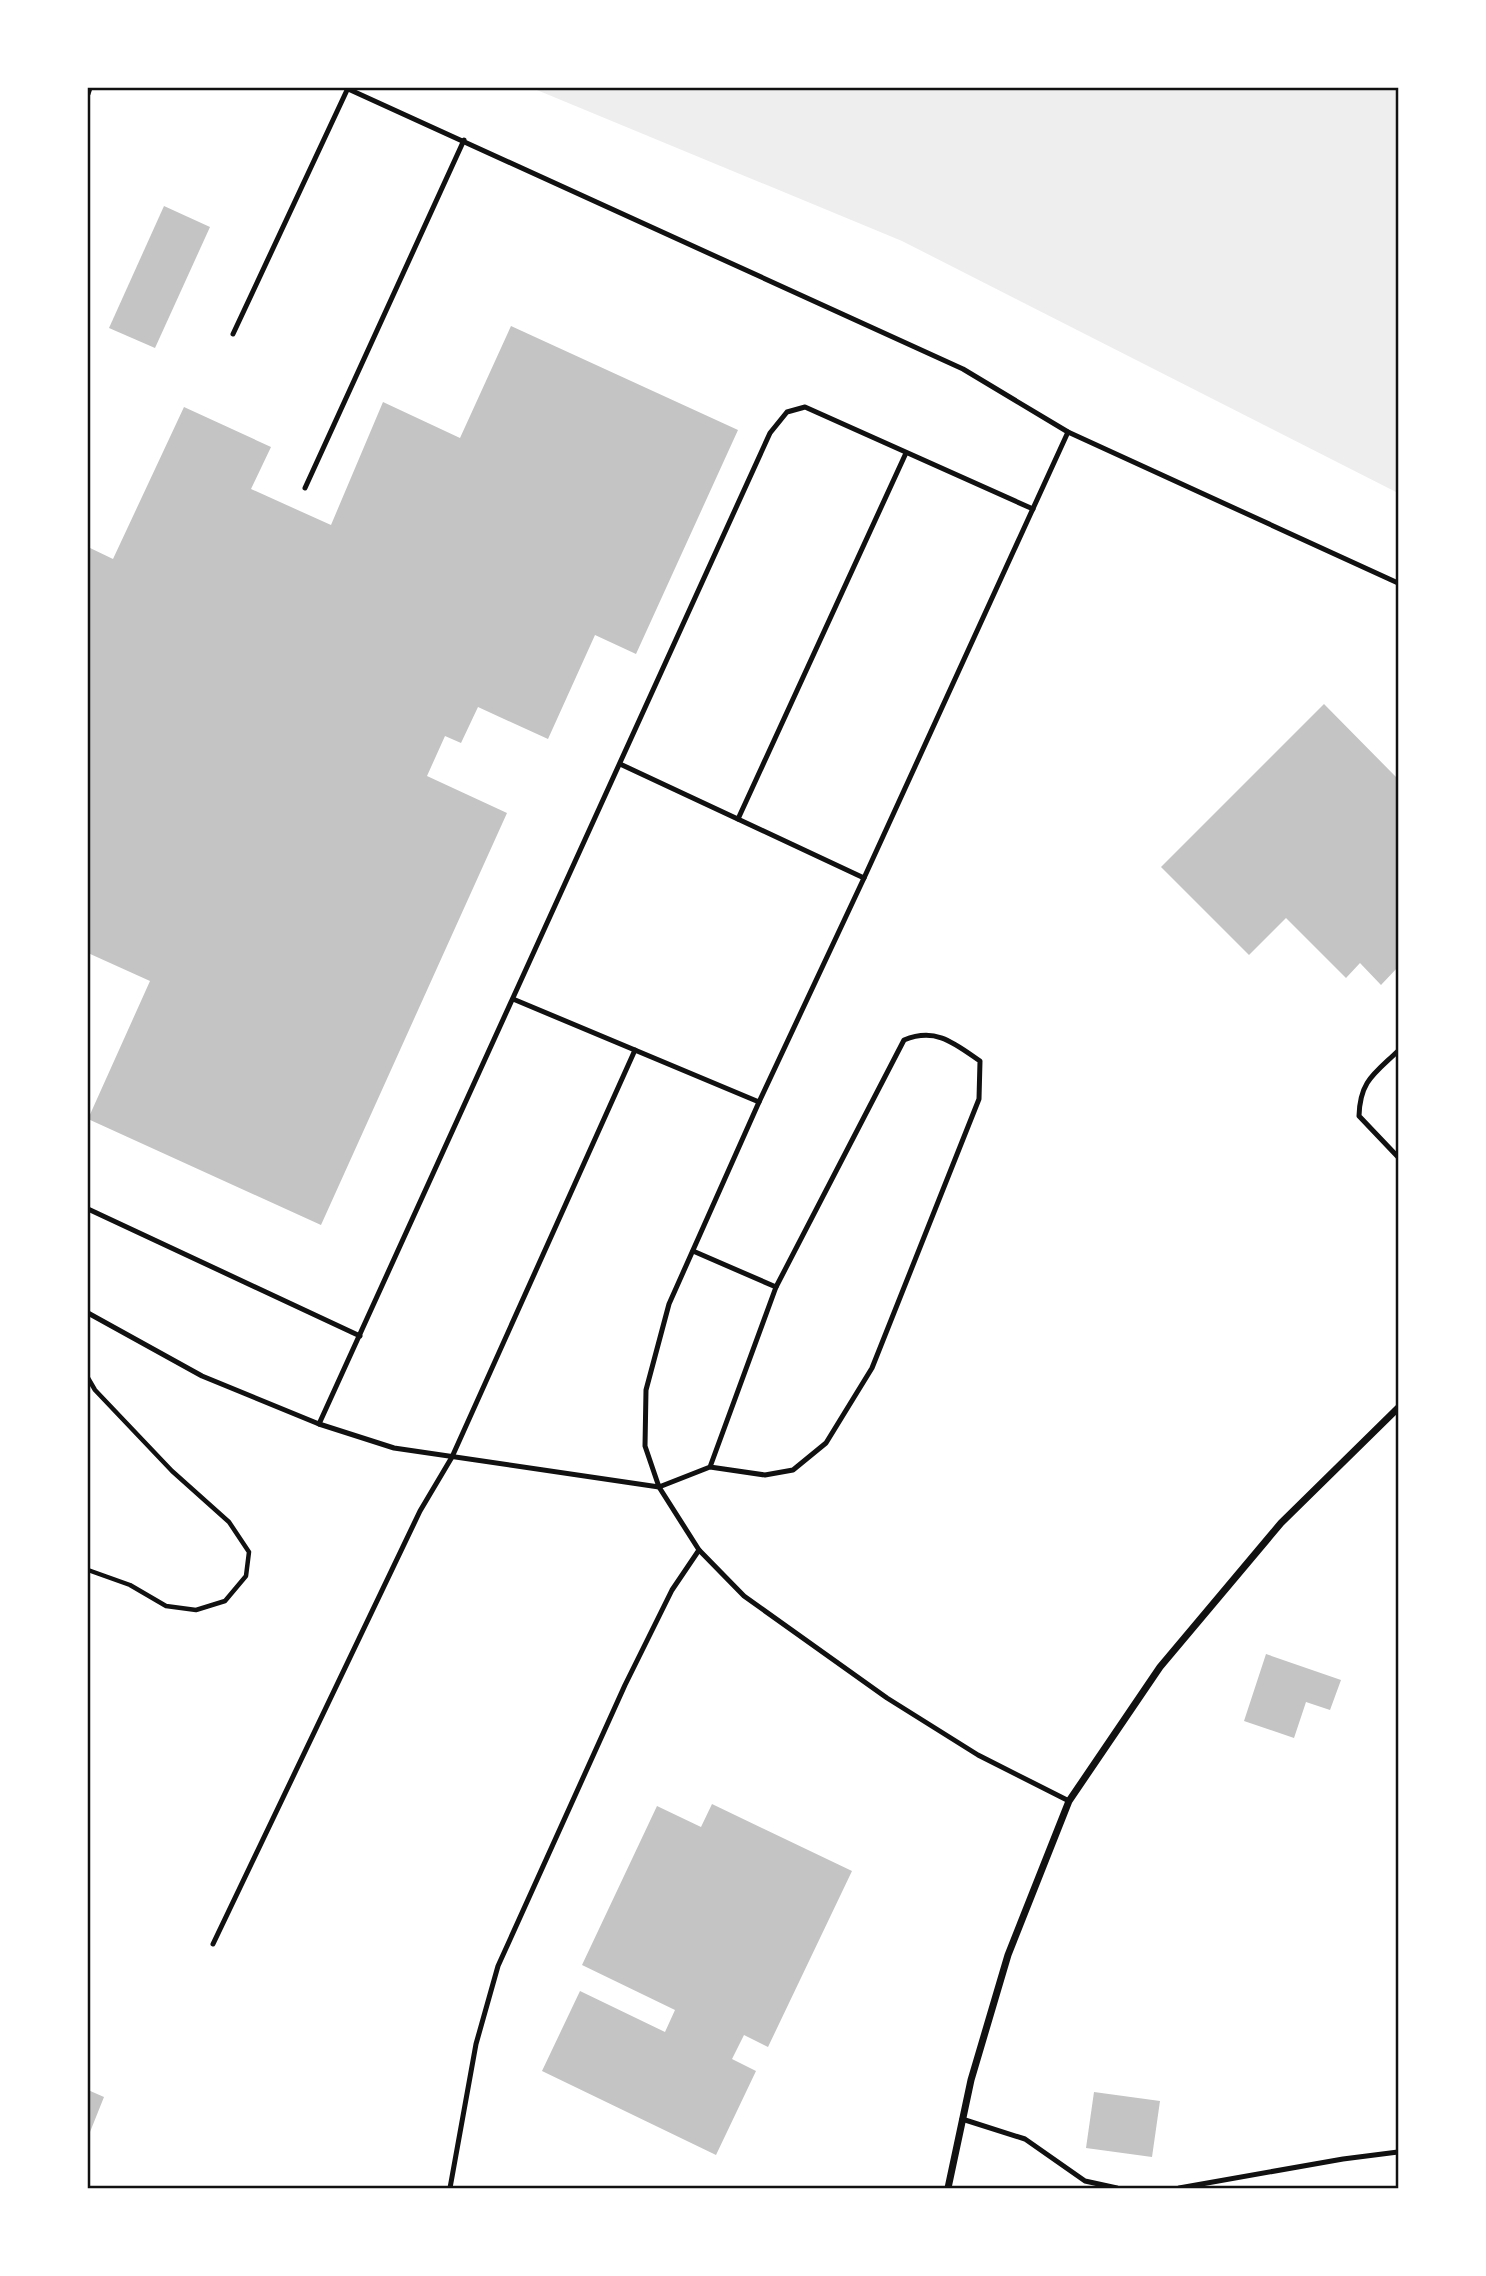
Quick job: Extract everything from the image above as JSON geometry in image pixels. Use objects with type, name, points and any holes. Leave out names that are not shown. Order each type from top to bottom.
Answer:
[{"type":"street","points":[[948,2189],[971,2080],[1008,1955],[1069,1801],[1160,1667],[1281,1523],[1398,1408]]},
{"type":"lane","points":[[88,94],[90,88]]},
{"type":"lane","points":[[233,334],[347,88],[963,369],[1068,432],[1398,583]]},
{"type":"lane","points":[[305,488],[464,140]]},
{"type":"lane","points":[[319,1424],[770,433],[787,412],[805,407],[1033,509]]},
{"type":"lane","points":[[1068,432],[759,1102],[669,1304],[646,1391],[645,1446],[659,1487],[699,1550],[744,1596],[887,1698],[978,1755],[1069,1801]]},
{"type":"lane","points":[[738,819],[906,453]]},
{"type":"lane","points":[[620,764],[864,878]]},
{"type":"lane","points":[[513,999],[759,1102]]},
{"type":"lane","points":[[88,1313],[202,1376],[319,1424],[394,1448],[659,1487],[710,1467],[765,1475],[793,1470],[827,1443],[872,1368],[979,1099],[980,1061],[948,1038],[918,1034],[904,1040],[776,1287],[710,1467]]},
{"type":"lane","points":[[213,1944],[420,1511],[452,1457],[635,1050]]},
{"type":"lane","points":[[1398,1051],[1368,1080],[1360,1096],[1359,1116],[1398,1157]]},
{"type":"lane","points":[[88,1209],[360,1336]]},
{"type":"lane","points":[[693,1251],[776,1287]]},
{"type":"lane","points":[[450,2189],[476,2043],[498,1966],[625,1685],[672,1590],[699,1550]]},
{"type":"lane","points":[[962,2119],[1025,2139],[1085,2181],[1117,2189]]},
{"type":"lane","points":[[1179,2189],[1343,2159],[1398,2152]]},
{"type":"path","points":[[88,1378],[95,1390],[172,1471],[229,1522],[248,1552],[246,1576],[225,1601],[196,1610],[166,1606],[130,1585],[88,1570]]},
{"type":"shaded area","points":[[532,88],[1398,88],[1398,493],[902,241]]},
{"type":"building","points":[[164,206],[210,227],[155,348],[109,328]]},
{"type":"building","points":[[511,326],[738,430],[636,654],[595,635],[548,739],[478,707],[461,743],[445,736],[427,776],[507,813],[321,1225],[88,1119],[150,981],[88,953],[88,547],[113,559],[184,407],[271,447],[251,489],[331,525],[383,402],[460,438]]},
{"type":"building","points":[[1324,704],[1398,779],[1398,967],[1381,985],[1360,963],[1346,978],[1286,918],[1249,955],[1161,867]]},
{"type":"building","points":[[1266,1654],[1341,1680],[1330,1710],[1306,1702],[1294,1738],[1244,1721]]},
{"type":"building","points":[[712,1804],[852,1871],[768,2047],[744,2035],[732,2059],[756,2071],[716,2155],[542,2071],[580,1991],[665,2032],[675,2010],[582,1965],[657,1806],[701,1827]]},
{"type":"building","points":[[88,2090],[104,2097],[88,2137]]},
{"type":"building","points":[[1094,2092],[1160,2101],[1152,2157],[1086,2148]]}]
